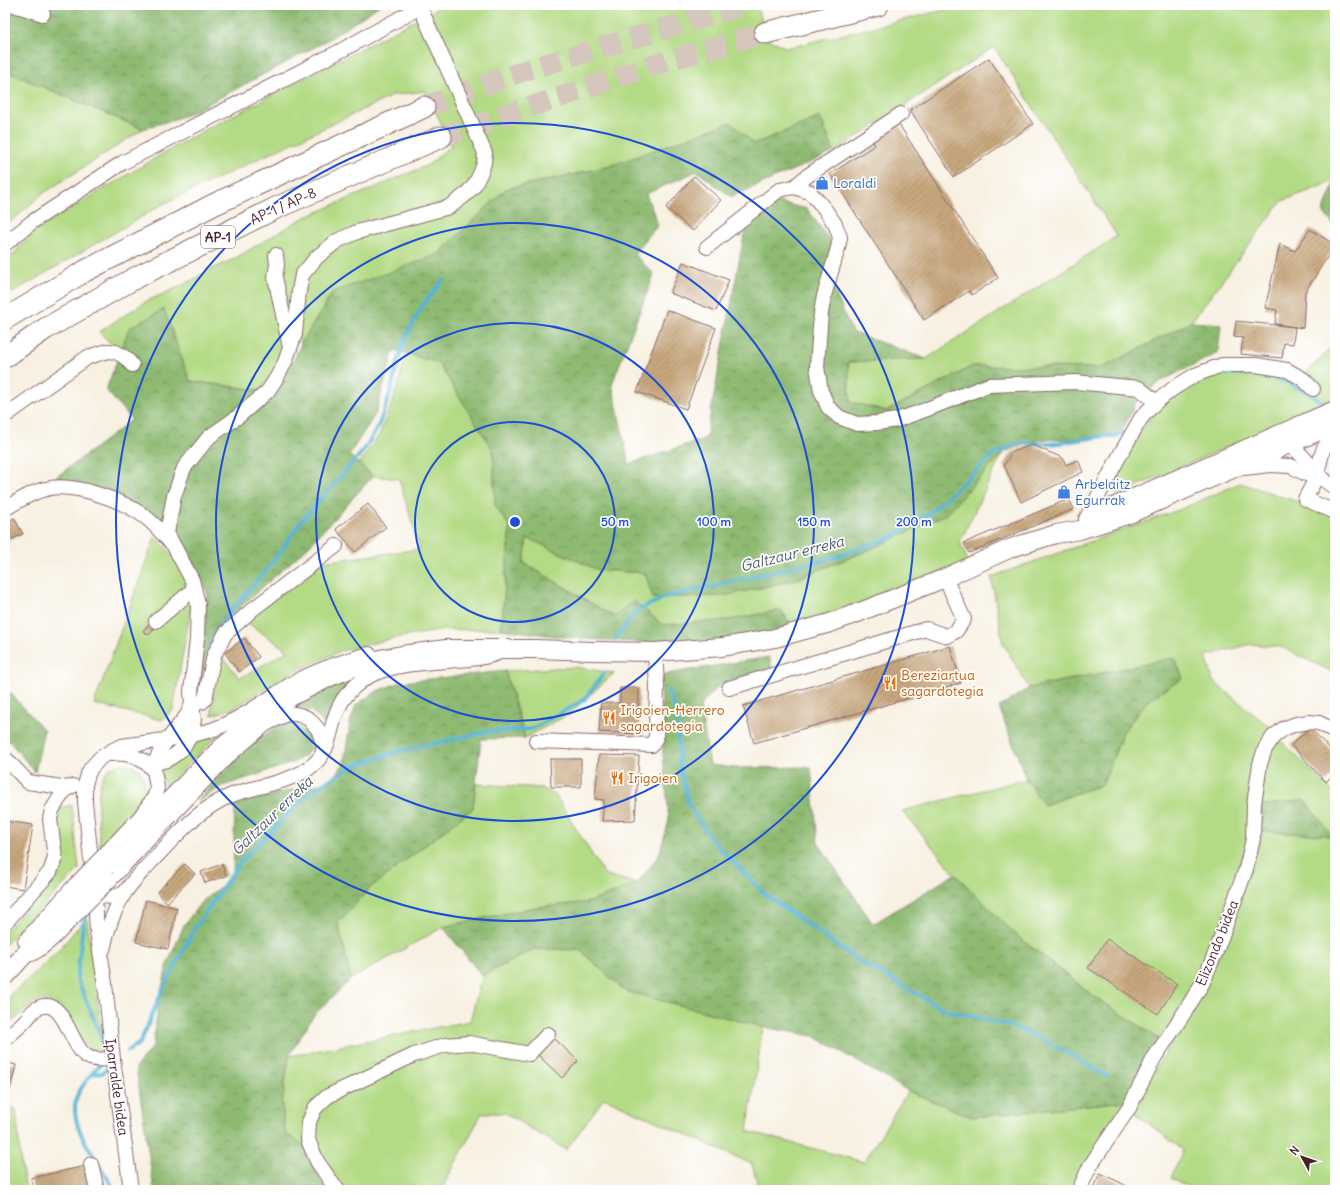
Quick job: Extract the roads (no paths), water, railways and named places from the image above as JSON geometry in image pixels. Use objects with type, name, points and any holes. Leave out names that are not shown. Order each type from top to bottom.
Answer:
[{"type":"highway","points":[[765,33],[878,5]]},
{"type":"highway","name":"AP-1","points":[[5,319],[85,271],[215,204],[424,107]]},
{"type":"highway","name":"AP-1 / AP-8","points":[[5,357],[45,329],[142,274],[278,207],[441,137]]},
{"type":"main road","points":[[1056,534],[1086,519],[1335,410]]},
{"type":"main road","points":[[9,968],[221,748],[292,696],[330,677],[360,665],[385,658],[446,649],[510,648],[655,652],[728,646],[775,638],[808,630],[860,612],[945,578],[1011,548],[1056,534],[1080,530],[1127,515],[1230,471],[1288,440],[1335,424]]},
{"type":"street","points":[[14,5],[43,14]]},
{"type":"street","points":[[5,244],[32,222],[122,163],[335,54],[422,6],[485,153],[484,163],[474,186],[464,196],[449,206],[358,232],[337,241],[317,257],[302,275],[295,334],[285,362],[268,391],[239,416],[210,436],[184,468],[174,496],[167,533],[192,580],[198,604],[197,638],[191,692],[194,720],[191,735],[183,748],[167,760],[152,766]]},
{"type":"street","points":[[794,187],[807,176],[901,114]]},
{"type":"street","points":[[707,247],[779,190],[794,187],[810,192],[828,213],[840,236],[821,313],[817,367],[821,391],[828,406],[839,417],[857,424],[897,420],[989,385],[1075,382],[1140,388],[1156,402]]},
{"type":"street","points":[[276,255],[278,264],[275,276],[288,332],[290,349]]},
{"type":"street","points":[[5,416],[88,357],[108,351],[116,352],[126,358],[132,365]]},
{"type":"street","points":[[1086,519],[1121,452],[1141,418],[1156,402],[1174,388],[1195,375],[1222,365],[1256,365],[1287,370],[1303,379],[1313,389]]},
{"type":"street","points":[[1140,495],[1160,492],[1288,440],[1335,417]]},
{"type":"street","points":[[1335,434],[1327,441],[1322,450],[1317,474],[1305,499],[1335,512]]},
{"type":"street","points":[[1288,440],[1286,452],[1288,462],[1291,466]]},
{"type":"street","points":[[1288,440],[1317,474],[1335,487]]},
{"type":"street","points":[[1230,471],[1270,465],[1291,466],[1306,474],[1317,474]]},
{"type":"street","points":[[5,509],[46,489],[67,487],[88,492],[118,502],[144,516],[159,529],[181,557]]},
{"type":"street","points":[[106,867],[155,796],[157,787],[152,766],[162,747],[192,708],[205,699],[214,655],[225,634],[253,609],[336,546]]},
{"type":"street","points":[[729,688],[926,629],[947,636],[956,631],[964,619],[945,578]]},
{"type":"street","points":[[156,621],[194,589]]},
{"type":"street","points":[[105,984],[85,811],[85,785],[91,768],[105,755],[122,746],[191,735],[215,729],[245,714],[295,682],[349,660],[372,653],[409,648],[419,652]]},
{"type":"street","points":[[101,959],[123,894],[184,828],[198,816],[231,795],[282,780],[306,770],[319,759],[329,740],[339,706],[353,689],[370,676],[385,670],[413,664],[478,658],[510,648]]},
{"type":"street","points":[[536,741],[652,744],[656,738],[657,686],[655,652]]},
{"type":"street","points":[[192,708],[203,722],[215,729]]},
{"type":"street","points":[[106,867],[227,757],[266,724],[287,714],[303,716],[318,729],[323,743],[323,751]]},
{"type":"street","name":"Elizondo bidea","points":[[1079,1190],[1090,1166],[1129,1108],[1154,1058],[1203,982],[1217,950],[1246,868],[1253,839],[1254,804],[1260,764],[1265,748],[1273,737],[1283,729],[1296,724],[1309,722],[1319,724],[1335,731]]},
{"type":"street","points":[[105,755],[116,753],[124,754],[142,760],[152,766]]},
{"type":"street","points":[[5,758],[28,782],[68,788],[85,785]]},
{"type":"street","points":[[5,923],[50,872],[55,858],[50,819],[52,810],[62,794],[68,788]]},
{"type":"street","points":[[105,984],[109,955],[115,930],[115,916],[150,864]]},
{"type":"street","points":[[93,878],[97,891],[115,916]]},
{"type":"street","points":[[100,896],[114,897],[123,894]]},
{"type":"street","points":[[96,913],[106,919],[115,916]]},
{"type":"street","name":"Iparralde bidea","points":[[105,984],[113,1059],[131,1190]]},
{"type":"street","points":[[5,1039],[25,1021],[34,1010],[42,1006],[52,1008],[62,1015],[78,1047],[87,1057],[94,1059],[113,1059]]},
{"type":"street","points":[[339,1190],[334,1186],[317,1161],[308,1140],[308,1122],[315,1108],[328,1096],[414,1055],[445,1045],[469,1043],[529,1054],[548,1034]]},
{"type":"street","points":[[91,1164],[97,1190]]},
{"type":"waterway","points":[[209,652],[215,633],[234,607],[281,551],[299,524],[364,450],[378,427],[390,394],[398,361],[407,335],[422,306],[443,280]]},
{"type":"waterway","name":"Galtzaur erreka","points":[[1212,375],[1241,373],[1270,377],[1292,385],[1326,404]]},
{"type":"waterway","name":"Galtzaur erreka","points":[[616,638],[638,610],[666,597],[832,558],[890,538],[930,513],[993,455],[1018,443],[1051,444],[1125,433]]},
{"type":"waterway","name":"Galtzaur erreka","points":[[128,1051],[140,1043],[163,989],[195,928],[240,862],[313,790],[353,766],[400,751],[486,732],[532,729],[584,700],[605,672]]},
{"type":"waterway","points":[[668,690],[677,714],[679,763],[689,806],[712,840],[766,895],[859,961],[945,1010],[1005,1024],[1031,1034],[1107,1076]]},
{"type":"waterway","points":[[85,913],[77,978],[100,1034],[104,1050]]},
{"type":"waterway","points":[[100,1064],[87,1079],[77,1096],[75,1108],[76,1120],[86,1144],[114,1190]]},
{"type":"waterway","name":"Galtzaur erreka","points":[[92,1074],[102,1073],[108,1068]]},
{"type":"tunnel","points":[[424,107],[526,70],[744,5]]},
{"type":"tunnel","points":[[441,137],[670,60],[765,33]]},
{"type":"place","name":"Loraldi","points":[[822,183]]},
{"type":"place","name":"Arbelaitz Egurrak","points":[[1064,492]]},
{"type":"place","name":"Bereziartua sagardotegia","points":[[890,683]]},
{"type":"place","name":"Irigoien-Herrero sagardotegia","points":[[609,718]]},
{"type":"place","name":"Irigoien","points":[[617,778]]}]
